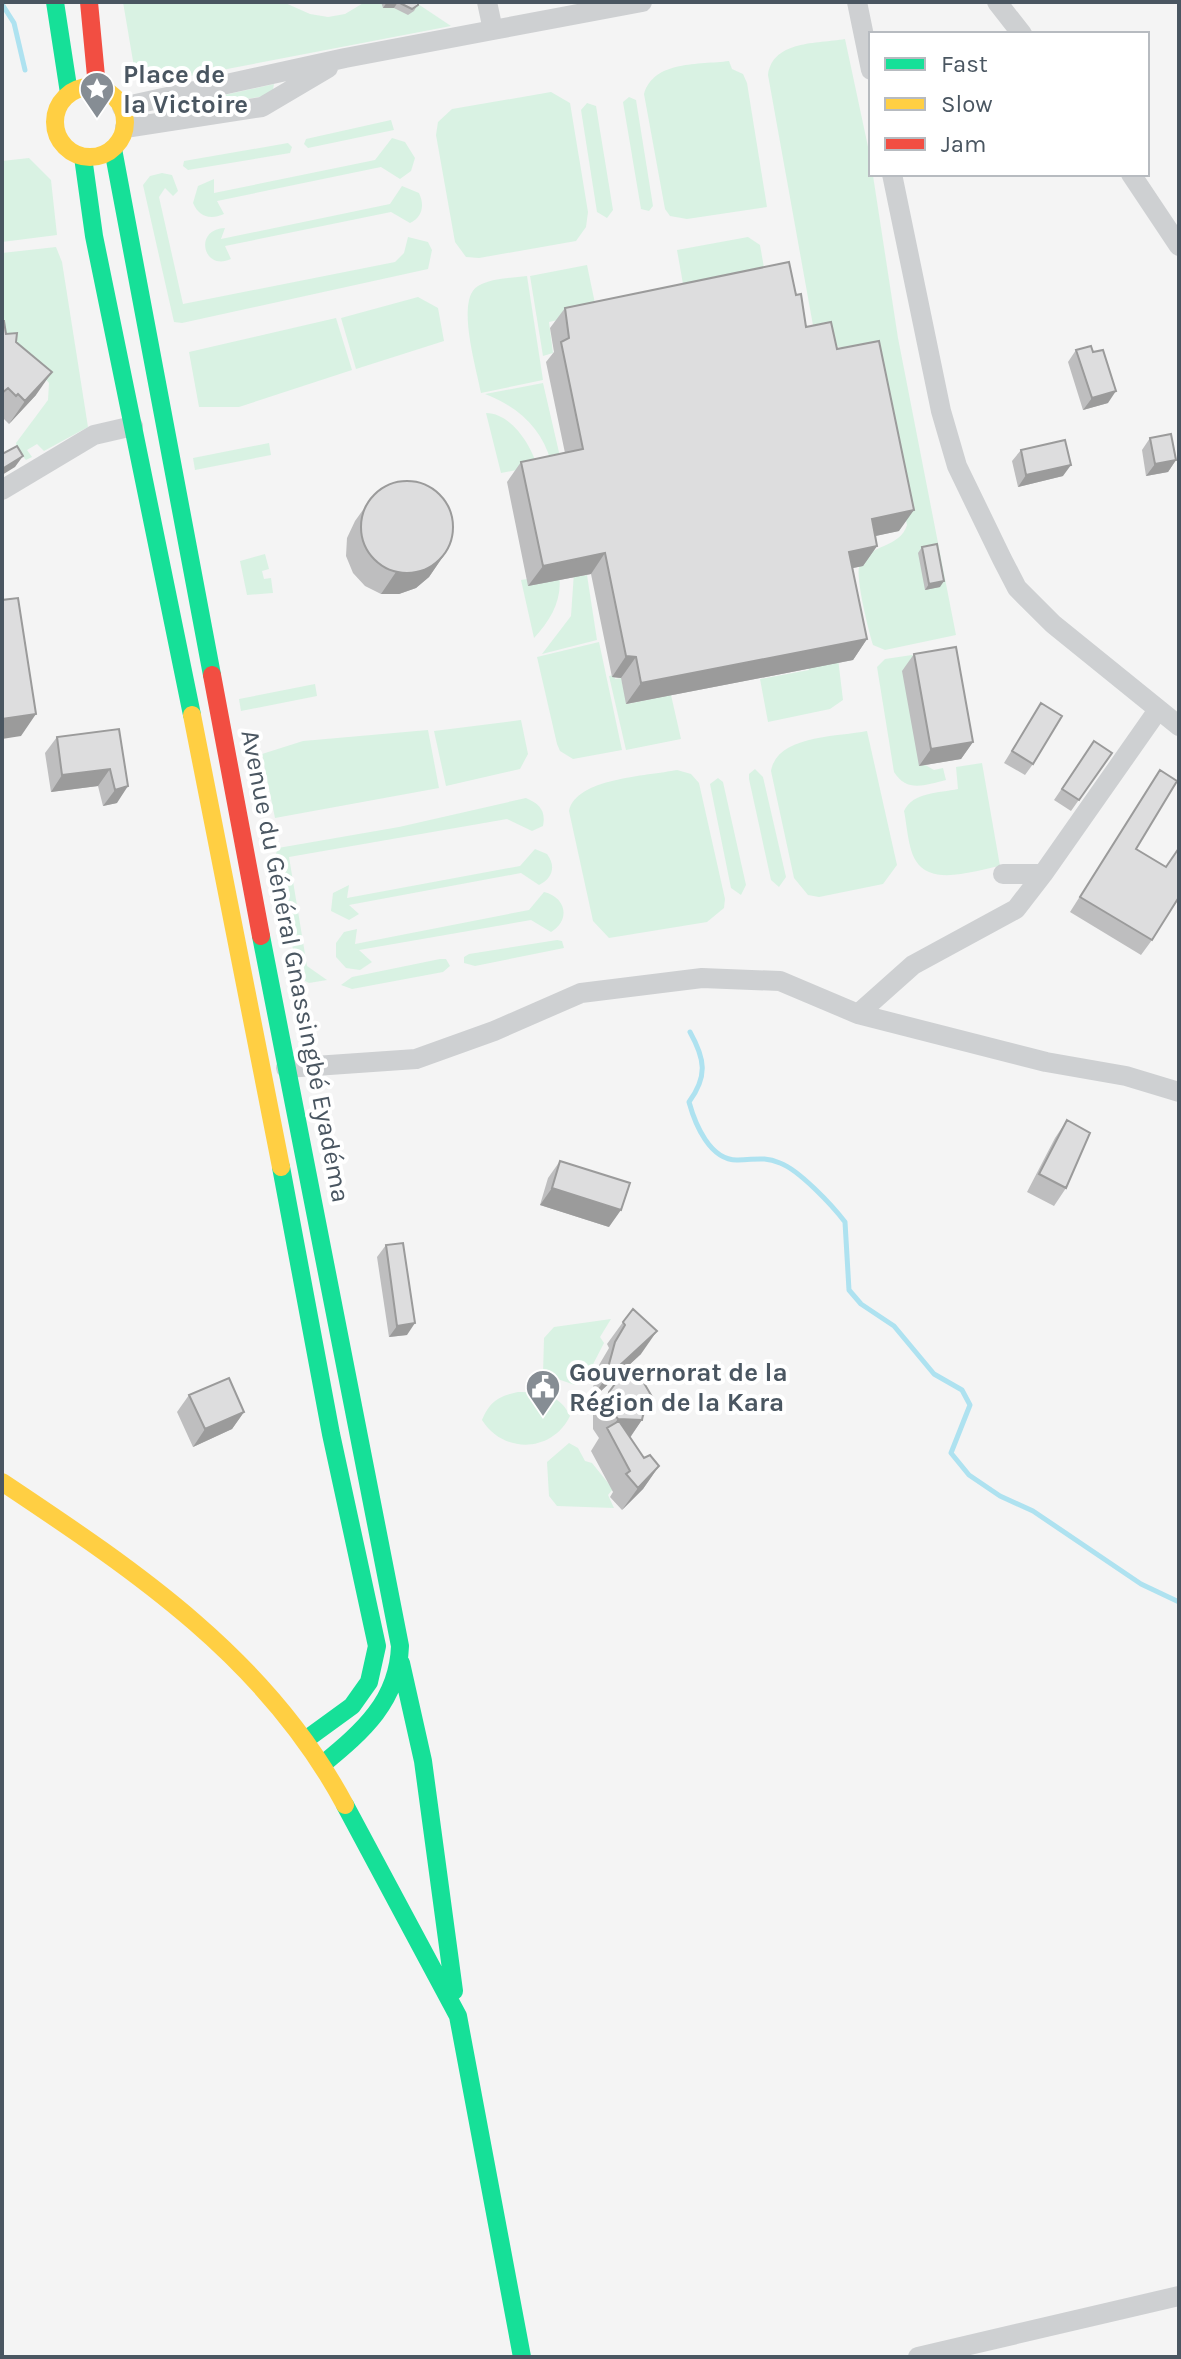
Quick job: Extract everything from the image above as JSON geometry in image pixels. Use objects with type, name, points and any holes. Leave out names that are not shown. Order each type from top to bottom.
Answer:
[{"type":"main road","points":[[55,2],[69,93]]},
{"type":"main road","points":[[89,2],[95,36],[97,87]]},
{"type":"main road","points":[[97,87],[116,98],[124,117],[113,149],[104,155],[83,157],[64,147],[54,127],[57,108],[69,93],[97,87]]},
{"type":"main road","name":"Avenue du Général Gnassingbé Eyadéma","points":[[113,149],[151,336],[286,1068],[357,1413],[401,1663],[393,1692],[374,1722],[323,1764]]},
{"type":"main road","name":"Avenue du Général Gnassingbé Eyadéma","points":[[83,157],[94,236],[250,1000],[328,1416],[377,1646],[376,1663],[369,1682],[352,1706],[308,1738]]},
{"type":"main road","points":[[117,341],[151,336]]},
{"type":"main road","points":[[328,1416],[357,1413]]},
{"type":"main road","points":[[2,1482],[95,1545],[180,1610],[238,1663],[308,1738],[458,2016]]},
{"type":"main road","points":[[401,1663],[423,1761],[458,2016],[522,2357]]},
{"type":"street","points":[[487,2],[493,30]]},
{"type":"street","points":[[124,117],[345,58],[642,2]]},
{"type":"street","points":[[857,2],[869,60]]},
{"type":"street","points":[[997,2],[1020,32]]},
{"type":"street","points":[[124,117],[262,107],[345,58]]},
{"type":"street","points":[[892,176],[941,411],[957,466],[1017,588],[1033,605],[1179,726]]},
{"type":"street","points":[[1132,176],[1179,246]]},
{"type":"street","points":[[2,490],[94,435],[133,426]]},
{"type":"street","points":[[858,1014],[913,965],[1016,909],[1158,710]]},
{"type":"street","points":[[1003,874],[1043,874]]},
{"type":"street","points":[[286,1068],[416,1059],[494,1031],[581,993],[702,978],[780,981],[858,1014],[1046,1062],[1126,1076],[1179,1092]]},
{"type":"street","points":[[918,2357],[1179,2296]]},
{"type":"green space","points":[[123,2],[283,2],[310,14],[328,17],[345,14],[365,2],[415,2],[451,26],[159,82],[134,67]]},
{"type":"green space","points":[[845,39],[869,151],[869,176],[873,176],[898,338],[956,635],[885,650],[873,645],[859,570],[865,558],[898,538],[907,525],[885,413],[849,349],[831,345],[814,331],[768,75],[778,55],[810,43]]},
{"type":"green space","points":[[729,61],[732,69],[743,74],[747,83],[767,207],[687,219],[670,216],[665,209],[644,94],[649,83],[667,70]]},
{"type":"green space","points":[[274,84],[272,95],[160,112],[160,109]]},
{"type":"green space","points":[[551,92],[570,103],[588,212],[586,227],[576,241],[479,258],[466,257],[455,242],[436,135],[438,122],[452,109]]},
{"type":"green space","points":[[629,97],[636,100],[653,206],[649,211],[641,209],[623,102]]},
{"type":"green space","points":[[587,103],[596,106],[613,210],[607,218],[597,212],[581,110]]},
{"type":"green space","points":[[391,120],[394,130],[308,148],[304,144],[306,139]]},
{"type":"green space","points":[[392,138],[405,142],[415,158],[411,171],[400,179],[381,167],[217,201],[224,214],[214,217],[202,214],[193,203],[198,186],[214,179],[214,193],[375,160]]},
{"type":"green space","points":[[288,143],[292,147],[290,153],[188,170],[183,166],[184,161]]},
{"type":"green space","points":[[29,158],[51,180],[57,235],[2,242],[2,161]]},
{"type":"green space","points":[[162,173],[172,175],[178,191],[173,196],[165,188],[159,197],[183,304],[395,262],[404,253],[408,237],[428,242],[432,250],[428,269],[182,323],[174,322],[143,185],[150,176]]},
{"type":"green space","points":[[402,186],[419,193],[422,202],[420,214],[410,223],[391,212],[225,246],[231,259],[214,260],[208,255],[205,242],[215,230],[225,228],[221,239],[390,204]]},
{"type":"green space","points":[[748,237],[760,245],[772,313],[686,301],[677,250]]},
{"type":"green space","points":[[56,247],[62,262],[88,427],[44,451],[37,444],[27,450],[32,457],[26,460],[17,450],[16,443],[48,400],[49,383],[2,328],[2,253]]},
{"type":"green space","points":[[587,265],[598,318],[589,313],[549,322],[553,353],[543,356],[530,276]]},
{"type":"green space","points":[[527,276],[543,380],[481,393],[468,320],[471,293],[489,281]]},
{"type":"green space","points":[[418,297],[438,308],[444,341],[356,369],[341,318]]},
{"type":"green space","points":[[336,318],[352,370],[239,407],[199,407],[189,352]]},
{"type":"green space","points":[[543,383],[561,461],[551,462],[542,439],[518,412],[485,394]]},
{"type":"green space","points":[[486,413],[495,414],[512,424],[525,440],[537,466],[501,473]]},
{"type":"green space","points":[[269,443],[271,455],[195,470],[193,458]]},
{"type":"green space","points":[[265,554],[269,569],[262,571],[264,579],[271,578],[273,593],[247,595],[240,561]]},
{"type":"green space","points":[[581,569],[582,576],[587,575],[597,640],[542,654],[571,616],[574,572]]},
{"type":"green space","points":[[559,574],[559,592],[554,609],[534,638],[521,580]]},
{"type":"green space","points":[[804,641],[837,650],[843,700],[830,709],[768,722],[760,679],[809,670]]},
{"type":"green space","points":[[599,642],[622,750],[573,759],[560,751],[557,744],[537,657]]},
{"type":"green space","points":[[912,655],[915,658],[920,762],[934,770],[943,768],[946,780],[917,786],[905,783],[894,772],[877,667],[885,659]]},
{"type":"green space","points":[[614,675],[615,679],[621,678],[627,704],[671,695],[681,739],[626,750],[609,676]]},
{"type":"green space","points":[[315,684],[317,696],[241,711],[239,699]]},
{"type":"green space","points":[[521,720],[528,754],[520,769],[446,786],[434,731]]},
{"type":"green space","points":[[428,730],[439,788],[275,818],[262,754],[303,741]]},
{"type":"green space","points":[[867,731],[897,865],[883,884],[819,897],[808,895],[794,878],[771,771],[784,750],[796,744]]},
{"type":"green space","points":[[982,763],[1000,866],[955,875],[923,869],[911,850],[904,811],[920,797],[958,789],[956,767]]},
{"type":"green space","points":[[755,769],[763,777],[786,877],[779,887],[771,880],[749,779],[749,774]]},
{"type":"green space","points":[[677,770],[691,774],[699,783],[725,899],[724,908],[707,922],[609,938],[593,921],[569,811],[574,800],[598,785]]},
{"type":"green space","points":[[718,778],[723,782],[746,885],[741,895],[731,888],[710,784]]},
{"type":"green space","points":[[526,798],[538,806],[544,816],[543,826],[532,831],[507,819],[289,857],[307,966],[327,980],[309,983],[299,978],[274,859],[278,848],[399,827]]},
{"type":"green space","points":[[535,849],[547,854],[552,867],[550,875],[539,885],[521,873],[349,905],[359,914],[349,920],[331,911],[333,893],[349,885],[347,898],[520,866]]},
{"type":"green space","points":[[544,892],[557,899],[563,909],[561,921],[551,932],[531,920],[359,950],[372,962],[360,970],[346,968],[336,957],[336,943],[344,932],[357,929],[355,944],[529,910]]},
{"type":"green space","points":[[562,941],[564,948],[475,966],[464,963],[464,957],[469,954]]},
{"type":"green space","points":[[446,959],[450,966],[443,972],[352,989],[341,985],[352,977]]},
{"type":"green space","points":[[611,1319],[600,1337],[604,1343],[587,1376],[580,1374],[575,1385],[543,1374],[544,1338],[554,1327]]},
{"type":"green space","points":[[518,1392],[549,1396],[561,1403],[570,1416],[552,1437],[540,1442],[527,1445],[502,1439],[482,1420],[496,1400]]},
{"type":"green space","points":[[569,1443],[578,1448],[585,1461],[592,1463],[613,1489],[608,1495],[614,1508],[557,1506],[549,1496],[547,1462]]},
{"type":"building","points":[[398,2],[418,2],[418,5],[412,9]]},
{"type":"building","points":[[789,262],[796,295],[801,294],[806,327],[831,322],[837,349],[879,341],[914,510],[872,519],[877,546],[849,552],[867,639],[641,683],[636,657],[626,656],[605,553],[543,566],[521,462],[583,449],[561,342],[569,338],[565,308]]},
{"type":"building","points":[[2,321],[6,334],[17,333],[16,342],[52,372],[25,401],[8,388],[2,393]]},
{"type":"building","points":[[1091,346],[1093,352],[1103,350],[1116,391],[1092,398],[1076,350]]},
{"type":"building","points":[[1171,434],[1176,460],[1155,464],[1150,438]]},
{"type":"building","points":[[1065,440],[1071,465],[1026,475],[1021,450]]},
{"type":"building","points":[[17,446],[23,456],[2,469],[2,454]]},
{"type":"building","points":[[407,481],[424,485],[439,495],[449,510],[453,527],[449,544],[439,559],[424,569],[407,573],[390,569],[375,559],[365,544],[361,527],[365,510],[375,495],[390,485]]},
{"type":"building","points":[[937,544],[944,581],[929,584],[922,547]]},
{"type":"building","points":[[18,598],[36,714],[2,719],[2,600]]},
{"type":"building","points":[[956,647],[973,742],[931,749],[914,654]]},
{"type":"building","points":[[1041,703],[1062,716],[1033,764],[1012,751]]},
{"type":"building","points":[[119,729],[128,786],[115,790],[110,769],[62,775],[57,737]]},
{"type":"building","points":[[1094,741],[1112,753],[1079,800],[1062,789]]},
{"type":"building","points":[[1160,770],[1177,781],[1136,849],[1166,867],[1179,848],[1179,897],[1152,940],[1080,897]]},
{"type":"building","points":[[1067,1120],[1090,1133],[1066,1188],[1039,1174]]},
{"type":"building","points":[[560,1161],[630,1183],[621,1210],[552,1188]]},
{"type":"building","points":[[403,1243],[415,1323],[397,1326],[386,1245]]},
{"type":"building","points":[[633,1309],[657,1331],[605,1379],[615,1342],[625,1325],[623,1322]]},
{"type":"building","points":[[638,1373],[654,1400],[644,1410],[642,1420],[618,1419],[608,1407],[609,1392],[621,1376]]},
{"type":"building","points":[[229,1378],[244,1412],[205,1429],[189,1395]]},
{"type":"building","points":[[619,1421],[644,1458],[650,1455],[659,1466],[638,1488],[626,1474],[630,1471],[607,1428]]},
{"type":"waterway","points":[[2,4],[14,23],[25,70]]},
{"type":"waterway","points":[[690,1032],[699,1051],[702,1076],[689,1102],[705,1140],[728,1159],[769,1160],[788,1167],[815,1189],[845,1222],[849,1290],[861,1304],[894,1326],[934,1374],[962,1390],[970,1405],[951,1453],[969,1475],[1000,1496],[1033,1511],[1141,1584],[1179,1602]]},
{"type":"traffic: fast","points":[[55,2],[69,93]]},
{"type":"traffic: fast","points":[[113,149],[212,675]]},
{"type":"traffic: fast","points":[[83,157],[94,236],[192,715]]},
{"type":"traffic: fast","points":[[261,936],[400,1646],[393,1683],[376,1713],[323,1764]]},
{"type":"traffic: fast","points":[[281,1167],[331,1434],[377,1646],[369,1682],[352,1706],[308,1738]]},
{"type":"traffic: fast","points":[[401,1663],[423,1761],[454,1991]]},
{"type":"traffic: fast","points":[[345,1805],[458,2016],[522,2357]]},
{"type":"traffic: slow","points":[[97,87],[119,102],[125,122],[123,136],[115,147],[104,155],[83,157],[65,147],[57,136],[55,115],[65,97],[76,89],[97,87]]},
{"type":"traffic: slow","points":[[192,715],[281,1167]]},
{"type":"traffic: slow","points":[[2,1482],[149,1585],[238,1662],[313,1753],[345,1805]]},
{"type":"traffic: jam","points":[[89,2],[97,87]]},
{"type":"traffic: jam","points":[[212,675],[261,936]]},
{"type":"place","name":"Place de la Victoire","points":[[97,120]]},
{"type":"place","name":"Gouvernorat de la Région de la Kara","points":[[543,1418]]}]
